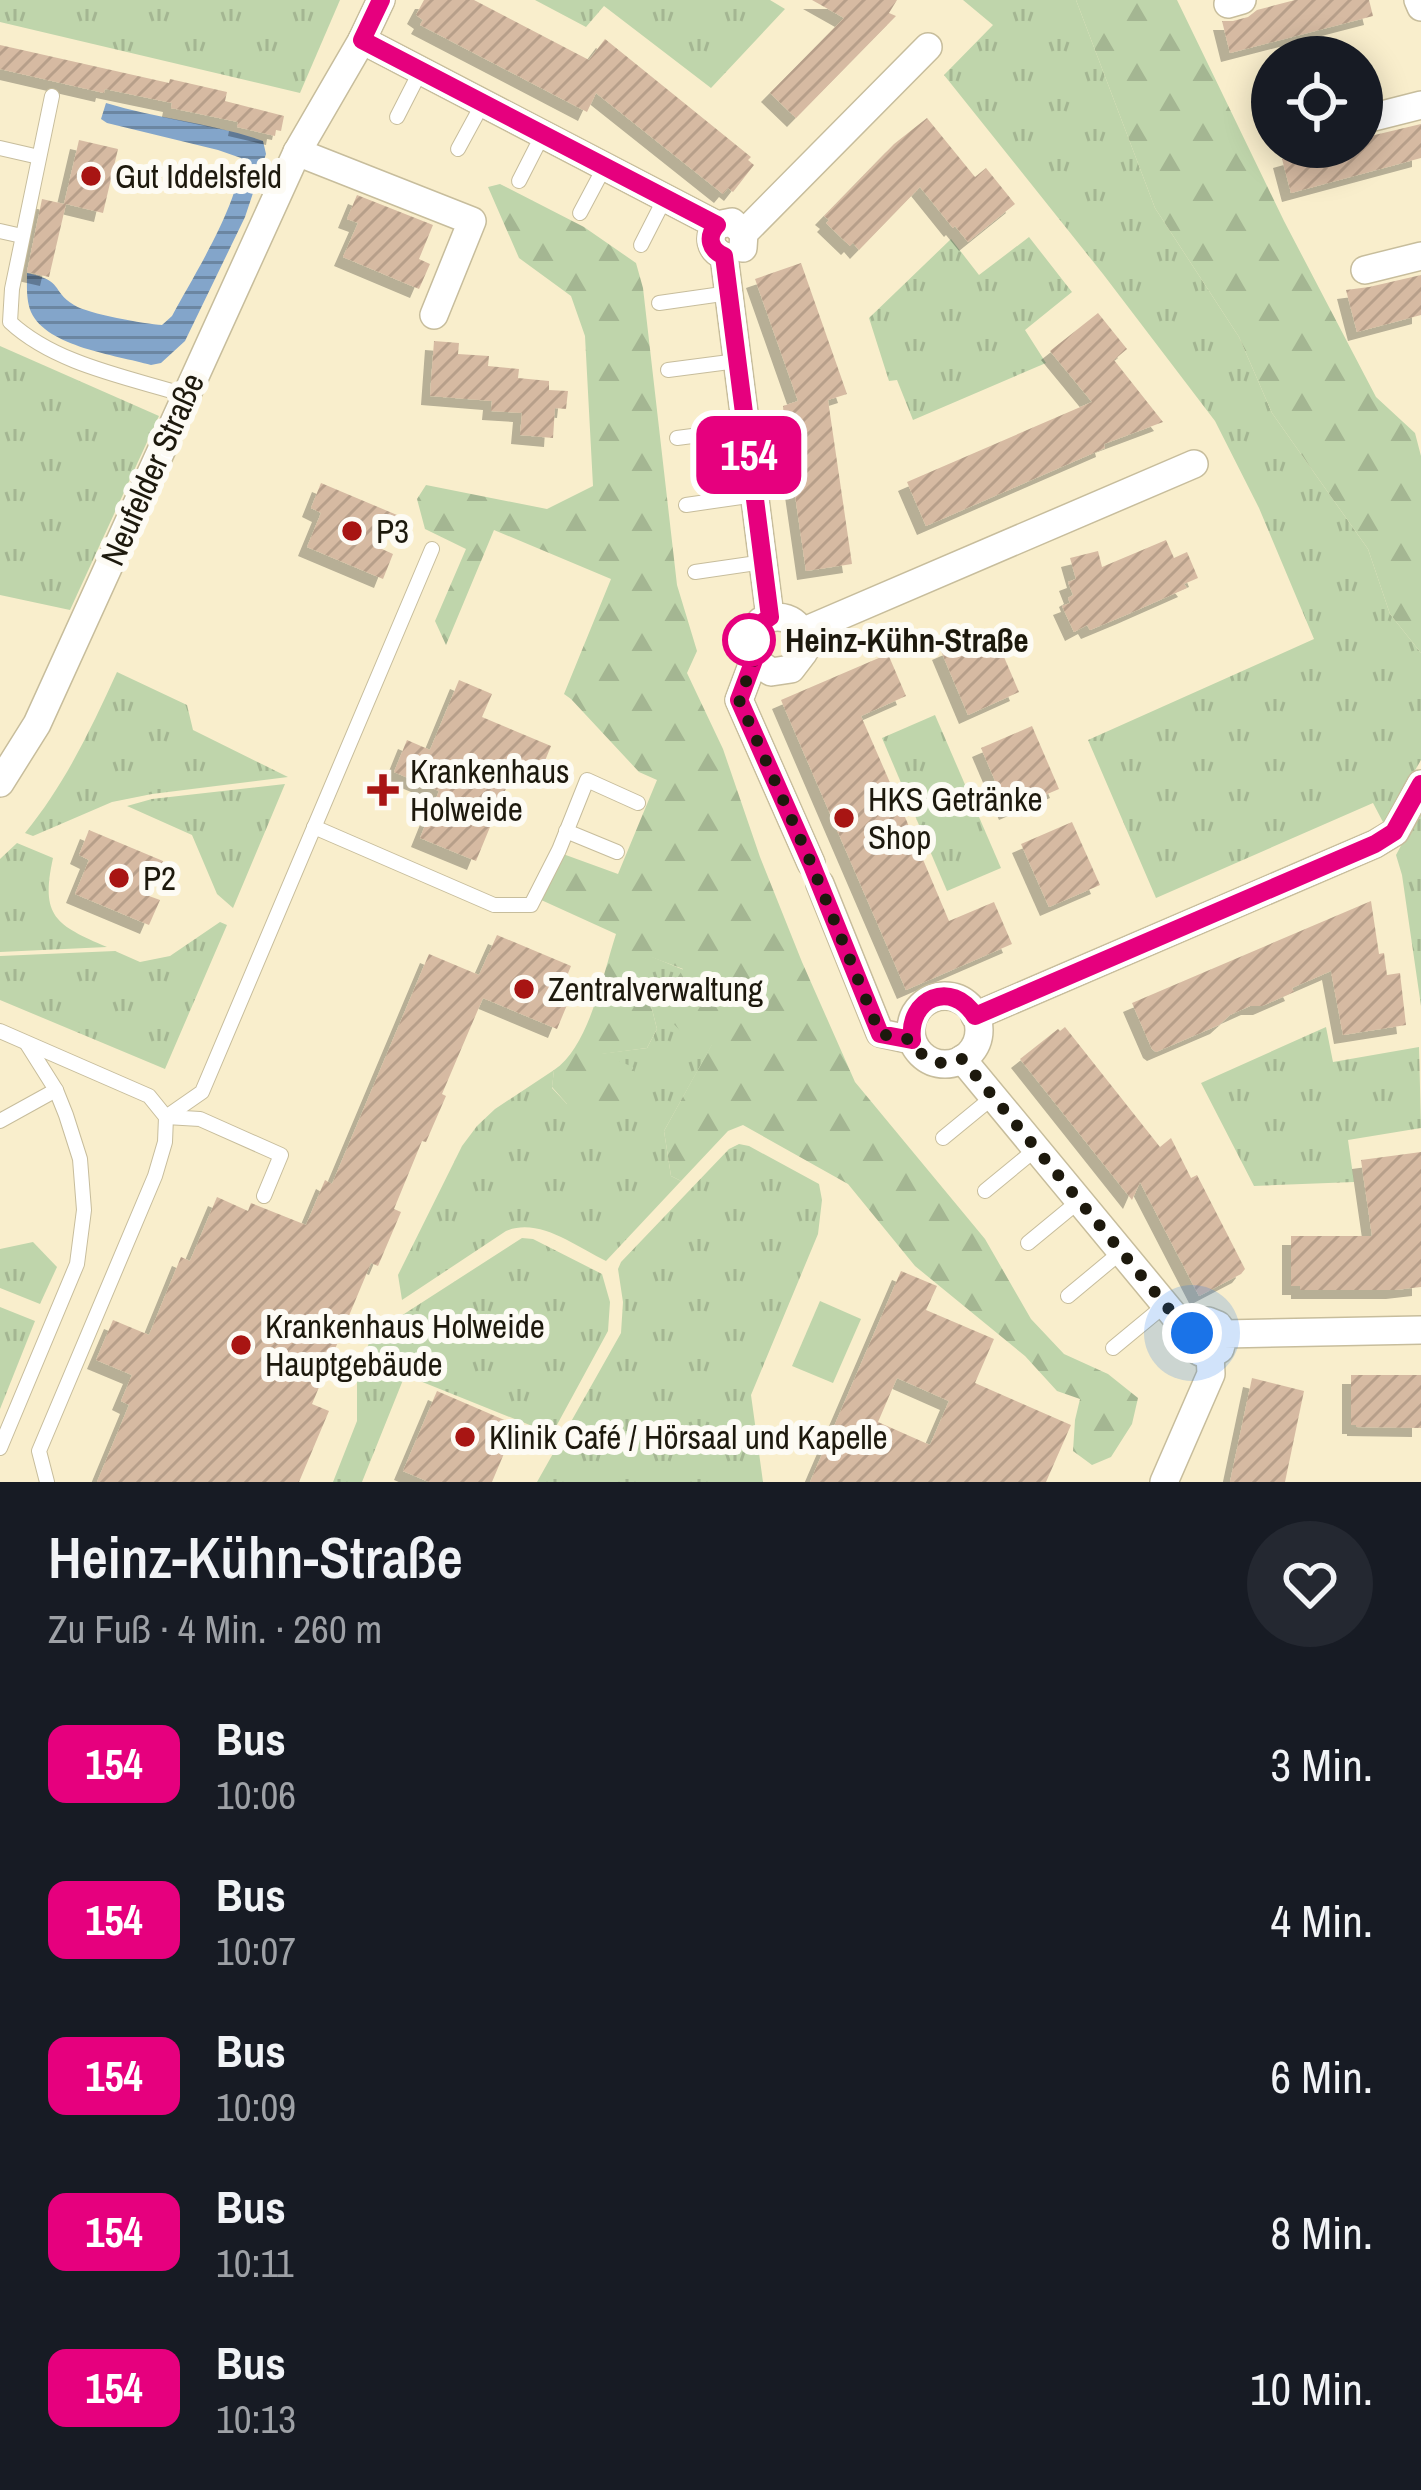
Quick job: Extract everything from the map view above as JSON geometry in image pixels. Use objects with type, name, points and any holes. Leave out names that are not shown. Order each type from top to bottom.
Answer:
[{"type":"street","name":"Neufelder Straße","points":[[0,783],[37,724],[297,152],[381,0]]},
{"type":"street","points":[[362,40],[731,229]]},
{"type":"street","points":[[770,617],[724,256],[715,251],[711,233],[731,229],[928,47]]},
{"type":"street","points":[[1383,115],[1421,105]]},
{"type":"street","points":[[297,152],[472,221],[434,315]]},
{"type":"street","points":[[1365,270],[1421,256]]},
{"type":"street","points":[[802,632],[1194,464]]},
{"type":"street","points":[[770,617],[789,619],[802,632],[804,652],[791,669],[771,672],[749,650],[753,629],[770,617]]},
{"type":"street","points":[[754,660],[739,700],[880,1034],[912,1040]]},
{"type":"street","points":[[975,1016],[1375,844],[1394,832],[1421,784]]},
{"type":"street","points":[[938,996],[960,999],[975,1016],[975,1045],[962,1059],[932,1061],[916,1049],[913,1017],[928,1000],[938,996]]},
{"type":"street","points":[[962,1059],[1165,1305],[1208,1342],[1211,1374],[1164,1482]]},
{"type":"street","points":[[1208,1342],[1421,1330]]},
{"type":"lane","points":[[397,117],[421,70]]},
{"type":"lane","points":[[52,96],[12,289],[10,322],[28,338],[88,364],[185,395]]},
{"type":"lane","points":[[458,149],[482,103]]},
{"type":"lane","points":[[519,181],[543,134]]},
{"type":"lane","points":[[0,148],[39,157]]},
{"type":"lane","points":[[580,213],[605,166]]},
{"type":"lane","points":[[641,245],[665,198]]},
{"type":"lane","points":[[0,231],[22,236]]},
{"type":"lane","points":[[659,303],[729,293]]},
{"type":"lane","points":[[668,370],[737,361]]},
{"type":"lane","points":[[676,438],[746,428]]},
{"type":"lane","points":[[686,505],[755,495]]},
{"type":"lane","points":[[166,1117],[202,1092],[432,549]]},
{"type":"lane","points":[[695,572],[764,562]]},
{"type":"lane","points":[[314,827],[494,905],[531,905],[587,780],[638,802]]},
{"type":"lane","points":[[566,831],[617,852]]},
{"type":"lane","points":[[0,1031],[149,1096],[166,1117],[155,1176],[39,1451],[47,1482]]},
{"type":"lane","points":[[0,1448],[77,1264],[84,1210],[80,1159],[56,1090],[25,1042]]},
{"type":"lane","points":[[0,1121],[56,1090]]},
{"type":"lane","points":[[943,1138],[993,1096]]},
{"type":"lane","points":[[166,1117],[200,1119],[280,1155],[264,1196]]},
{"type":"lane","points":[[985,1191],[1036,1149]]},
{"type":"lane","points":[[1028,1243],[1079,1201]]},
{"type":"lane","points":[[1068,1296],[1121,1252]]},
{"type":"lane","points":[[1113,1348],[1165,1305]]},
{"type":"green space","points":[[0,0],[340,0],[300,93],[0,22]]},
{"type":"green space","points":[[535,0],[770,0],[785,9],[711,88],[604,6],[586,27]]},
{"type":"green space","points":[[963,0],[1076,0],[1155,208],[1239,337],[1272,413],[1368,549],[1390,614],[1421,653],[1421,760],[1384,824],[1373,803],[1156,898],[1088,740],[1314,639],[1259,508],[1215,421],[944,75],[993,25]]},
{"type":"green space","points":[[1076,0],[1177,0],[1251,153],[1251,168],[1258,168],[1376,397],[1415,433],[1421,456],[1421,653],[1390,614],[1368,549],[1272,413],[1239,337],[1155,208]]},
{"type":"green space","points":[[500,184],[584,227],[636,263],[643,288],[677,585],[697,651],[687,673],[723,749],[760,857],[855,1082],[985,1239],[1031,1319],[1064,1354],[1108,1374],[1138,1398],[1132,1424],[1111,1457],[1092,1465],[1073,1451],[1080,1399],[1057,1391],[1025,1356],[915,1266],[848,1184],[743,1125],[728,1131],[681,1181],[671,1176],[664,1131],[712,1044],[690,1041],[670,1020],[669,991],[683,969],[651,957],[650,1001],[657,1029],[647,1048],[602,1054],[633,1067],[638,1089],[631,1111],[598,1123],[567,1104],[552,1087],[554,1070],[586,1027],[616,934],[539,899],[563,854],[618,874],[657,780],[639,772],[564,694],[611,579],[494,530],[446,645],[435,621],[466,549],[425,529],[417,499],[426,485],[547,509],[593,486],[585,336],[571,296],[519,258],[488,187]]},
{"type":"green space","points":[[1029,237],[1072,292],[1025,330],[1046,363],[913,420],[897,380],[889,381],[869,318],[951,239],[979,275]]},
{"type":"green space","points":[[0,346],[159,416],[70,610],[0,595]]},
{"type":"green space","points":[[117,672],[187,705],[193,730],[288,777],[112,802],[33,836],[25,833],[65,776]]},
{"type":"green space","points":[[935,715],[1001,868],[947,891],[882,738]]},
{"type":"green space","points":[[285,784],[233,908],[217,894],[192,835],[127,806],[152,799]]},
{"type":"green space","points":[[1421,808],[1421,1006],[1396,855]]},
{"type":"green space","points":[[17,843],[53,858],[49,894],[56,916],[75,932],[107,947],[0,952],[0,859]]},
{"type":"green space","points":[[220,922],[227,925],[165,1069],[0,1000],[0,956],[115,951],[140,962],[170,956]]},
{"type":"green space","points":[[650,956],[684,970],[713,1043],[664,1131],[671,1176],[681,1181],[606,1261],[544,1230],[518,1228],[506,1231],[402,1300],[398,1275],[462,1146],[477,1126],[554,1070],[552,1088],[567,1104],[599,1054],[647,1048],[657,1029],[650,1001]]},
{"type":"green space","points":[[1326,1027],[1333,1062],[1419,1047],[1421,1128],[1348,1140],[1354,1182],[1254,1186],[1201,1083]]},
{"type":"green space","points":[[739,1144],[819,1184],[822,1200],[818,1234],[751,1395],[763,1482],[537,1482],[621,1333],[621,1262]]},
{"type":"green space","points":[[522,1238],[533,1239],[602,1274],[610,1302],[608,1331],[552,1434],[405,1375],[362,1482],[333,1482],[357,1421],[357,1371],[373,1334]]},
{"type":"green space","points":[[33,1242],[57,1267],[40,1304],[0,1288],[0,1249]]},
{"type":"green space","points":[[820,1301],[861,1319],[833,1383],[792,1366]]},
{"type":"green space","points":[[0,1307],[35,1321],[0,1409]]},
{"type":"water","points":[[106,103],[263,141],[266,154],[245,217],[185,341],[161,363],[151,365],[84,348],[52,334],[31,312],[27,273],[52,283],[81,308],[162,325],[172,316],[214,238],[233,196],[241,158],[107,123],[101,119]]},
{"type":"building","points":[[424,0],[474,0],[589,60],[605,39],[751,157],[748,160],[754,165],[733,192],[728,188],[723,194],[596,93],[587,112],[420,25],[423,20],[416,15]]},
{"type":"building","points":[[812,0],[897,0],[889,13],[896,16],[796,118],[770,93],[844,18]]},
{"type":"building","points":[[1295,0],[1369,0],[1373,16],[1296,36],[1251,36],[1251,48],[1230,53],[1222,21],[1248,17]]},
{"type":"building","points":[[0,45],[227,92],[225,101],[284,116],[281,131],[276,130],[275,136],[237,127],[238,122],[171,108],[172,103],[0,69]]},
{"type":"building","points":[[927,118],[975,177],[986,168],[1015,204],[968,242],[920,187],[859,250],[853,243],[850,246],[824,216],[894,144]]},
{"type":"building","points":[[1421,124],[1421,158],[1291,193],[1284,168],[1383,168],[1383,133]]},
{"type":"building","points":[[79,140],[118,149],[103,213],[66,204],[49,277],[27,272],[42,199],[64,204]]},
{"type":"building","points":[[357,195],[433,225],[419,259],[430,264],[419,289],[343,257],[358,223],[347,219]]},
{"type":"building","points":[[801,263],[847,394],[828,400],[852,564],[806,571],[783,406],[798,401],[755,279]]},
{"type":"building","points":[[1421,275],[1421,315],[1357,332],[1346,290]]},
{"type":"building","points":[[1098,313],[1127,349],[1114,360],[1163,422],[926,526],[907,482],[1092,402],[1050,351]]},
{"type":"building","points":[[434,341],[459,343],[458,354],[489,356],[488,366],[519,369],[518,378],[549,381],[549,390],[568,391],[566,409],[555,408],[553,438],[520,435],[522,413],[491,411],[492,401],[430,396]]},
{"type":"building","name":"P3","points":[[321,483],[397,515],[382,549],[393,554],[383,579],[307,547],[321,513],[311,508]]},
{"type":"building","points":[[1166,540],[1174,558],[1187,552],[1198,578],[1184,584],[1187,588],[1126,615],[1074,632],[1062,606],[1073,595],[1068,582],[1076,579],[1070,558],[1098,551],[1102,567]]},
{"type":"building","points":[[992,629],[1019,692],[968,715],[941,651]]},
{"type":"building","points":[[888,654],[906,696],[861,716],[949,921],[994,902],[1012,944],[906,990],[781,700]]},
{"type":"building","points":[[459,680],[492,694],[482,717],[551,746],[538,778],[514,769],[476,861],[420,838],[439,791],[394,772],[407,740],[430,750]]},
{"type":"building","points":[[1032,726],[1059,789],[1008,811],[981,748]]},
{"type":"building","points":[[1072,822],[1100,885],[1049,907],[1021,844]]},
{"type":"building","name":"P2","points":[[89,830],[163,861],[149,896],[160,900],[149,925],[75,894],[89,860],[79,855]]},
{"type":"building","points":[[1371,901],[1387,975],[1400,973],[1406,1025],[1343,1035],[1331,971],[1262,1006],[1230,1015],[1219,1025],[1156,1052],[1152,1049],[1132,1003]]},
{"type":"building","name":"Krankenhaus Holweide Hauptgebäude","points":[[497,935],[571,966],[557,1000],[567,1005],[557,1029],[483,998],[442,1094],[446,1096],[394,1209],[401,1212],[378,1266],[371,1263],[312,1404],[329,1411],[299,1482],[97,1482],[129,1405],[121,1401],[132,1375],[96,1360],[113,1320],[149,1335],[181,1257],[190,1261],[217,1197],[248,1211],[251,1203],[306,1225],[325,1180],[332,1184],[429,954],[479,975]]},
{"type":"building","points":[[1065,1027],[1160,1147],[1171,1138],[1191,1178],[1197,1175],[1245,1269],[1241,1274],[1199,1296],[1140,1182],[1132,1200],[1020,1059]]},
{"type":"building","points":[[1421,1152],[1421,1287],[1300,1290],[1300,1286],[1291,1286],[1291,1236],[1372,1236],[1361,1160]]},
{"type":"building","points":[[901,1271],[937,1286],[926,1310],[994,1339],[975,1383],[1071,1425],[1046,1482],[810,1482]],"holes":[[[897,1378],[949,1401],[930,1445],[878,1422]]]},
{"type":"building","points":[[1351,1375],[1421,1375],[1421,1428],[1351,1425]]},
{"type":"building","points":[[1252,1378],[1304,1391],[1285,1482],[1230,1482]]},
{"type":"building","name":"Klinik Café / Hörsaal und Kapelle","points":[[437,1391],[516,1425],[492,1482],[429,1482],[403,1471]]},
{"type":"bus line","name":"154","points":[[381,0],[362,40],[717,225],[710,238],[715,251],[724,256],[770,617],[753,629],[749,650],[754,660],[739,700],[880,1034],[912,1040],[913,1017],[938,996],[960,999],[975,1016],[1375,844],[1394,832],[1421,784]]},
{"type":"place","name":"Gut Iddelsfeld","points":[[91,176]]},
{"type":"place","name":"P3","points":[[352,531]]},
{"type":"place","name":"Heinz-Kühn-Straße","points":[[749,640]]},
{"type":"place","name":"Krankenhaus Holweide","points":[[383,790]]},
{"type":"place","name":"HKS Getränke Shop","points":[[844,818]]},
{"type":"place","name":"P2","points":[[119,878]]},
{"type":"place","name":"Zentralverwaltung","points":[[524,989]]},
{"type":"place","name":"Krankenhaus Holweide Hauptgebäude","points":[[241,1345]]},
{"type":"place","name":"Klinik Café / Hörsaal und Kapelle","points":[[465,1437]]},
{"type":"route","points":[[749,640],[754,660],[739,700],[880,1034],[912,1040],[932,1061],[942,1064],[962,1059],[1192,1337],[1192,1333]]}]
